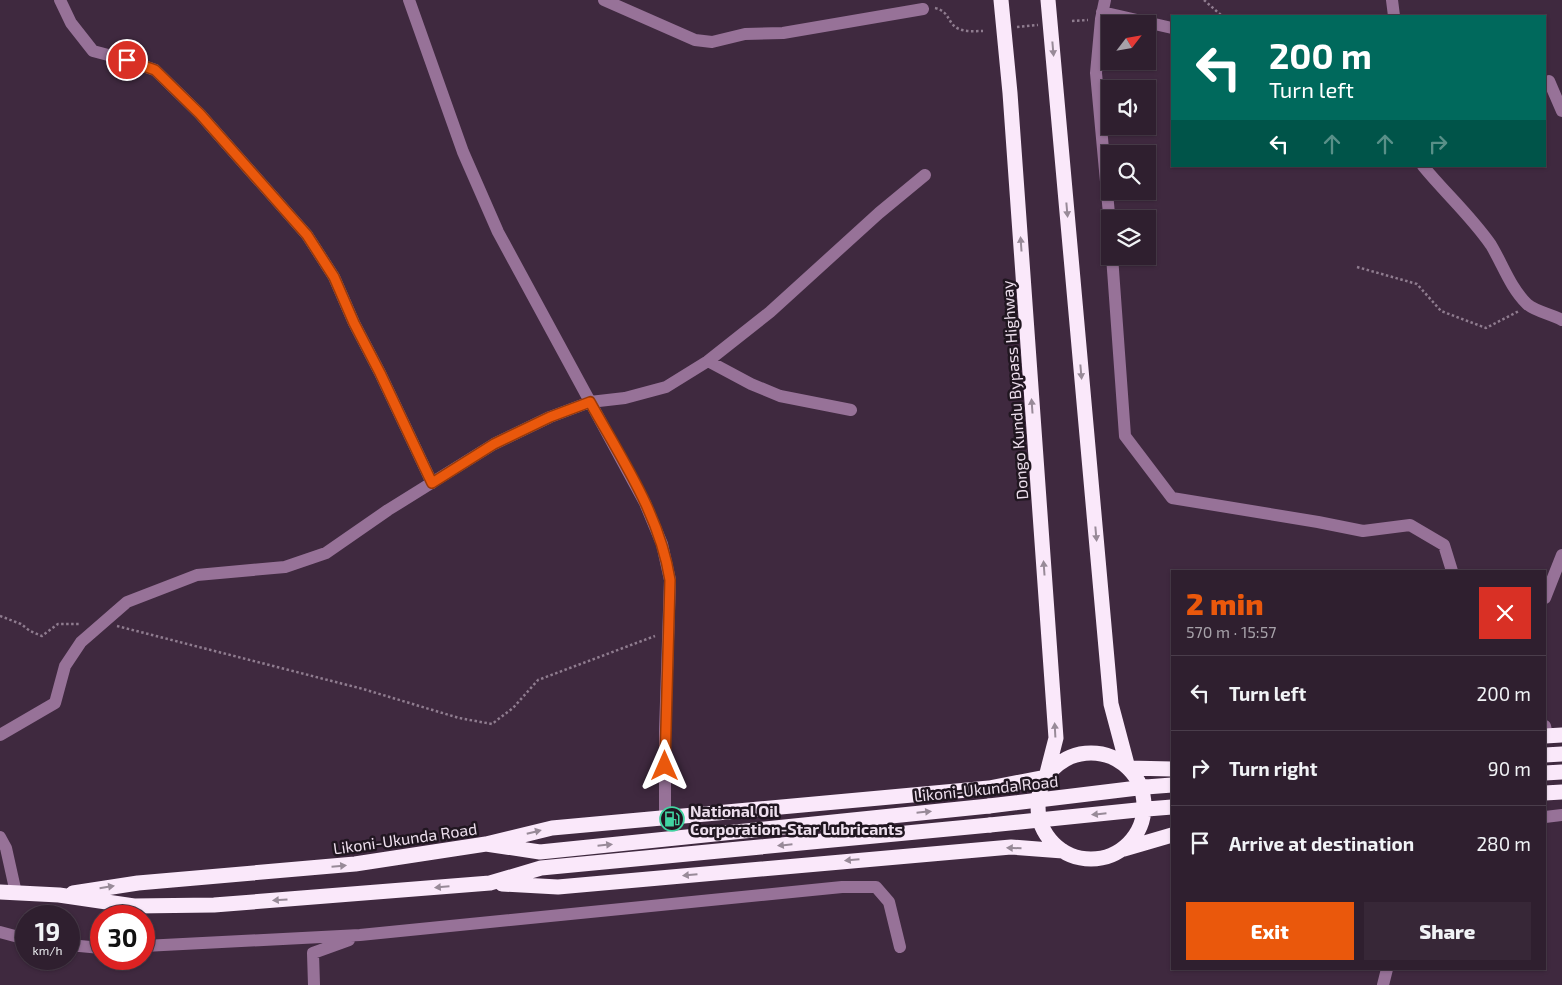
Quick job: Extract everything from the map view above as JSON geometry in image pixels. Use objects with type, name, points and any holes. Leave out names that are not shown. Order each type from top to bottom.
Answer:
[{"type":"highway","name":"Dongo Kundu Bypass Highway","points":[[1001,0],[1010,93],[1056,738],[1046,778]]},
{"type":"highway","points":[[1048,0],[1111,704],[1128,768],[1140,785],[1144,805],[1141,826],[1136,835],[1123,849]]},
{"type":"highway","points":[[1546,733],[1562,735]]},
{"type":"highway","points":[[1063,851],[1048,837],[1040,818],[1039,797],[1046,778],[1061,762],[1080,754],[1090,753],[1110,757],[1128,768],[1171,769]]},
{"type":"highway","points":[[1546,755],[1562,754]]},
{"type":"highway","points":[[1546,773],[1562,772]]},
{"type":"highway","points":[[486,844],[552,828],[989,788],[1046,778]]},
{"type":"highway","name":"Likoni-Ukunda Road","points":[[59,895],[138,883],[355,864],[486,844],[540,852],[1171,785]]},
{"type":"highway","points":[[1546,793],[1562,792]]},
{"type":"highway","name":"Likoni-Ukunda Road","points":[[0,892],[59,895],[134,906],[214,905],[490,883],[541,868],[1171,807]]},
{"type":"highway","points":[[490,883],[558,886],[1011,847],[1063,851],[1077,857],[1092,860],[1113,855],[1123,849],[1171,834]]},
{"type":"street","points":[[60,0],[71,23],[93,51],[155,70],[200,114],[307,235],[334,277],[354,323],[432,483]]},
{"type":"street","points":[[409,0],[463,152],[498,232],[645,503],[662,544],[670,580],[665,732],[665,818]]},
{"type":"street","points":[[604,0],[695,40],[707,42],[745,34],[783,32],[923,9]]},
{"type":"street","points":[[1392,0],[1394,15]]},
{"type":"street","points":[[1109,210],[1096,74],[1103,10],[1171,28]]},
{"type":"street","points":[[1562,79],[1547,81],[1562,111]]},
{"type":"street","points":[[1424,167],[1444,192],[1468,215],[1491,246],[1514,290],[1529,306],[1562,320]]},
{"type":"street","points":[[0,735],[55,703],[65,666],[81,642],[127,602],[197,575],[286,567],[326,553],[494,444],[550,417],[590,402],[625,398],[666,387],[708,361],[770,312],[879,213],[925,175]]},
{"type":"street","points":[[1113,265],[1126,436],[1172,498],[1363,531],[1410,525],[1444,545],[1452,570]]},
{"type":"street","points":[[708,361],[751,384],[780,396],[851,410]]},
{"type":"street","points":[[1546,593],[1562,556]]},
{"type":"street","points":[[1546,817],[1562,815]]},
{"type":"street","points":[[0,837],[6,848],[16,893]]},
{"type":"street","points":[[155,945],[360,935],[842,887],[876,887],[889,902],[900,947]]},
{"type":"street","points":[[0,932],[15,936]]},
{"type":"street","points":[[314,985],[314,953],[360,935]]},
{"type":"street","points":[[1383,985],[1387,970]]},
{"type":"path","points":[[1204,0],[1221,15]]},
{"type":"path","points":[[923,9],[935,8],[942,10],[947,14],[954,26],[959,29],[984,31]]},
{"type":"path","points":[[1072,21],[1103,10]]},
{"type":"path","points":[[1017,27],[1039,25]]},
{"type":"path","points":[[1357,267],[1417,284],[1442,311],[1486,328],[1529,306]]},
{"type":"path","points":[[0,616],[42,636],[58,624],[117,626],[362,689],[459,718],[492,724],[513,708],[538,680],[668,631]]},
{"type":"place","name":"National Oil Corporation-Star Lubricants","points":[[672,819]]},
{"type":"route","points":[[127,60],[155,70],[200,114],[307,235],[334,277],[354,323],[432,483],[494,444],[550,417],[590,402],[645,503],[657,529],[666,556],[670,580],[665,766]]}]
